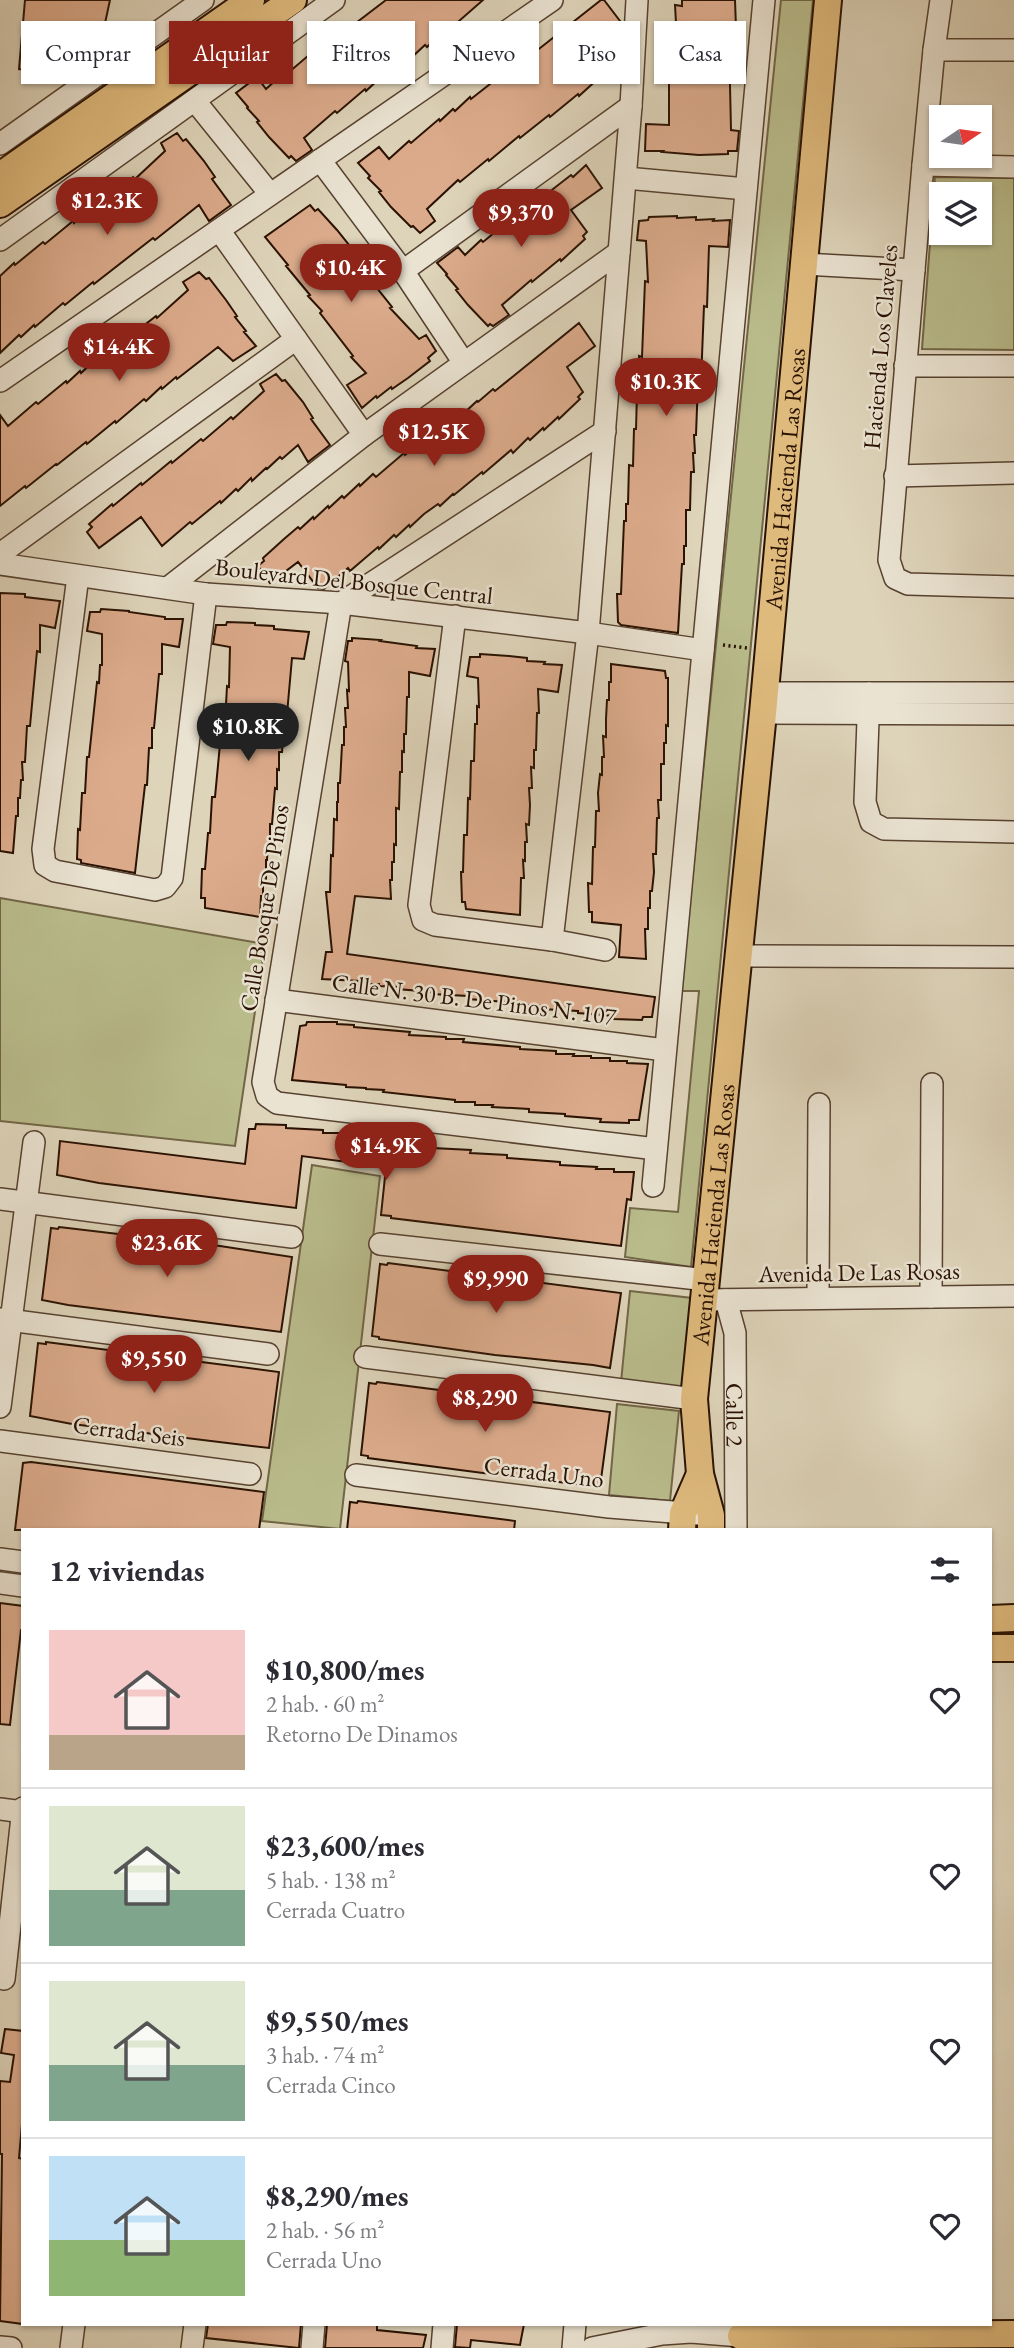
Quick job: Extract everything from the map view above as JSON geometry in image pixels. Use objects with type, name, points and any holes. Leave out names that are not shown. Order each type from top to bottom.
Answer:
[{"type":"main road","points":[[0,176],[251,0]]},
{"type":"main road","points":[[0,204],[293,0]]},
{"type":"main road","name":"Avenida Hacienda Las Rosas","points":[[711,1522],[699,1474],[695,1399],[712,1293],[739,957],[828,0]]},
{"type":"main road","name":"Avenida Hacienda Las Rosas","points":[[682,1521],[699,1474]]},
{"type":"main road","points":[[992,1619],[1014,1618]]},
{"type":"main road","points":[[992,1648],[1014,1648]]},
{"type":"main road","points":[[741,2336],[900,2329],[1014,2334]]},
{"type":"street","points":[[0,144],[203,0]]},
{"type":"street","points":[[0,240],[334,0]]},
{"type":"street","points":[[0,381],[552,0]]},
{"type":"street","points":[[552,940],[588,633],[626,177],[637,0]]},
{"type":"street","points":[[653,1186],[764,0]]},
{"type":"street","name":"Hacienda Los Claveles","points":[[941,0],[923,165],[889,560],[895,578],[908,584],[1014,587]]},
{"type":"street","points":[[934,50],[1014,50]]},
{"type":"street","points":[[195,101],[270,194]]},
{"type":"street","points":[[403,271],[631,106]]},
{"type":"street","points":[[320,160],[403,271],[464,363]]},
{"type":"street","points":[[923,165],[1014,167]]},
{"type":"street","points":[[626,177],[746,189]]},
{"type":"street","points":[[219,230],[364,435]]},
{"type":"street","points":[[169,587],[364,435],[619,252]]},
{"type":"street","points":[[804,264],[914,270]]},
{"type":"street","points":[[0,555],[296,339]]},
{"type":"street","points":[[905,366],[1014,366]]},
{"type":"street","points":[[341,603],[605,430]]},
{"type":"street","points":[[895,476],[1014,473]]},
{"type":"street","name":"Boulevard Del Bosque Central","points":[[0,564],[206,594],[341,603],[703,646]]},
{"type":"street","points":[[78,576],[43,849],[45,865],[55,871],[155,890],[165,887],[172,878],[206,594]]},
{"type":"street","name":"Calle Bosque De Pinos","points":[[341,603],[263,1082],[267,1097],[276,1103],[656,1149]]},
{"type":"street","points":[[456,617],[419,905],[423,920],[435,925],[552,940],[604,950]]},
{"type":"street","points":[[764,703],[869,703],[1014,693]]},
{"type":"street","points":[[869,703],[1014,714]]},
{"type":"street","points":[[869,703],[865,802],[872,822],[884,829],[1014,832]]},
{"type":"street","points":[[739,957],[1014,957]]},
{"type":"street","name":"Calle N. 30 B. De Pinos N. 107","points":[[276,1000],[665,1050]]},
{"type":"street","points":[[931,1297],[932,1084]]},
{"type":"street","points":[[818,1298],[819,1104]]},
{"type":"street","points":[[0,1406],[6,1319],[34,1142]]},
{"type":"street","points":[[0,1199],[292,1237]]},
{"type":"street","name":"Avenida De Las Rosas","points":[[380,1244],[712,1293],[818,1298],[1014,1296]]},
{"type":"street","name":"Calle 2","points":[[712,1293],[735,1333],[736,1528]]},
{"type":"street","points":[[6,1319],[268,1354]]},
{"type":"street","points":[[365,1357],[695,1399]]},
{"type":"street","name":"Cerrada Seis","points":[[0,1441],[250,1474]]},
{"type":"street","name":"Cerrada Uno","points":[[356,1475],[609,1507],[682,1521],[711,1522]]},
{"type":"street","points":[[0,1559],[21,1562]]},
{"type":"street","points":[[0,1583],[21,1586]]},
{"type":"street","points":[[0,1809],[21,1810]]},
{"type":"street","points":[[4,1979],[21,1828]]},
{"type":"street","points":[[71,2348],[74,2326]]},
{"type":"street","points":[[192,2348],[195,2326]]},
{"type":"street","points":[[312,2348],[314,2326]]},
{"type":"street","points":[[442,2348],[444,2326]]},
{"type":"street","points":[[573,2348],[575,2326]]},
{"type":"street","points":[[592,2348],[662,2334],[691,2332],[741,2336]]},
{"type":"street","points":[[0,2347],[11,2348]]},
{"type":"path","points":[[703,646],[769,650]]},
{"type":"green space","points":[[781,0],[813,0],[691,1267],[625,1257],[630,1208],[678,1212],[699,991],[681,991]]},
{"type":"green space","points":[[935,177],[1014,178],[1014,350],[922,349],[930,245],[992,245],[992,182],[935,182]]},
{"type":"green space","points":[[0,898],[265,944],[235,1146],[0,1121]]},
{"type":"green space","points":[[312,1165],[380,1176],[340,1528],[262,1521]]},
{"type":"green space","points":[[630,1291],[692,1298],[683,1387],[621,1382]]},
{"type":"green space","points":[[617,1404],[679,1411],[670,1501],[609,1495]]},
{"type":"building","points":[[25,0],[110,0],[106,21],[23,21]]},
{"type":"building","points":[[386,0],[483,0],[459,21],[429,21],[429,45],[425,45],[415,54],[415,21],[358,21]]},
{"type":"building","points":[[604,0],[620,21],[574,21]]},
{"type":"building","points":[[682,0],[735,0],[736,21],[676,21],[675,5],[682,6]]},
{"type":"building","points":[[553,38],[553,84],[592,84],[460,182],[458,180],[427,209],[435,221],[420,233],[411,227],[391,207],[358,163],[379,147],[389,159],[409,141],[411,143],[439,119],[440,121],[453,109],[455,111],[490,84],[539,84],[539,49]]},
{"type":"building","points":[[307,57],[307,84],[374,84],[337,113],[335,111],[304,138],[312,150],[296,161],[291,156],[289,158],[269,137],[236,93],[248,84],[262,84],[266,89],[272,84],[293,84],[293,69]]},
{"type":"building","points":[[669,84],[730,84],[731,130],[739,131],[737,151],[699,155],[645,151],[646,124],[669,125]]},
{"type":"building","points":[[177,133],[183,141],[186,139],[204,161],[215,177],[212,179],[231,205],[209,221],[199,205],[65,305],[63,303],[35,327],[34,325],[21,337],[19,335],[0,353],[0,276],[43,242],[45,244],[87,211],[89,213],[133,177],[135,179],[165,151],[161,143]]},
{"type":"building","points":[[586,165],[602,188],[571,210],[587,232],[583,236],[585,239],[561,261],[560,259],[532,282],[531,280],[502,305],[509,315],[493,326],[488,326],[468,305],[437,263],[458,247],[465,255],[481,240],[483,242]]},
{"type":"building","points":[[310,205],[315,211],[318,209],[349,245],[347,247],[371,276],[369,278],[392,307],[390,308],[419,339],[426,335],[436,351],[428,358],[430,361],[408,378],[377,398],[376,396],[362,408],[347,385],[366,373],[351,357],[353,356],[320,313],[322,311],[265,237]]},
{"type":"building","points":[[649,217],[696,217],[696,220],[730,220],[728,247],[709,246],[707,307],[704,306],[701,381],[698,381],[694,435],[694,472],[691,472],[690,510],[686,510],[686,546],[682,564],[678,633],[621,625],[618,622],[617,594],[621,594],[624,521],[628,504],[629,465],[633,466],[645,281],[648,282],[646,241],[637,240],[639,221],[648,220]]},
{"type":"building","points":[[199,272],[206,279],[209,278],[226,300],[246,331],[244,332],[256,346],[233,361],[218,347],[0,506],[0,415],[8,426],[36,402],[38,404],[95,360],[97,362],[156,316],[157,318],[188,290],[183,282]]},
{"type":"building","points":[[579,323],[595,346],[567,367],[583,392],[578,397],[580,399],[559,419],[558,417],[530,440],[528,438],[513,453],[511,450],[440,506],[438,504],[396,537],[394,535],[324,589],[318,588],[298,562],[270,583],[258,566],[264,561],[263,558],[298,527],[300,529],[342,496],[344,498],[373,474],[376,477],[462,411],[464,413],[493,389],[495,391]]},
{"type":"building","points":[[276,374],[282,381],[285,380],[303,402],[313,418],[311,419],[330,445],[308,462],[298,445],[192,524],[190,522],[162,546],[141,517],[99,548],[87,532],[92,527],[89,524],[201,439],[203,441],[231,417],[233,419],[264,391],[260,384]]},
{"type":"building","points":[[0,593],[25,594],[25,597],[60,601],[55,628],[40,625],[40,652],[37,651],[30,726],[27,726],[25,762],[22,762],[23,780],[18,798],[13,853],[0,851]]},
{"type":"building","points":[[101,609],[129,611],[165,619],[183,619],[179,647],[162,644],[162,674],[159,674],[135,873],[81,863],[81,860],[77,859],[82,793],[85,793],[87,757],[97,682],[99,683],[102,665],[102,634],[87,631],[90,612],[100,612]]},
{"type":"building","points":[[227,622],[255,623],[274,626],[274,629],[309,632],[304,659],[292,658],[260,917],[205,908],[205,898],[201,898],[202,869],[205,869],[212,797],[215,797],[222,723],[225,723],[227,686],[229,687],[230,647],[213,644],[216,625],[226,625]]},
{"type":"building","points":[[352,638],[435,649],[430,676],[409,672],[399,809],[396,808],[396,845],[394,844],[390,880],[391,899],[355,896],[347,954],[655,997],[652,1017],[643,1017],[642,1020],[614,1019],[614,1016],[578,1011],[542,1009],[542,1006],[468,999],[468,996],[432,994],[379,984],[359,984],[359,981],[322,979],[326,952],[332,952],[326,892],[330,892],[334,819],[337,820],[338,783],[346,727],[345,708],[348,708],[348,662],[345,661],[348,641],[352,641]]},
{"type":"building","points":[[480,654],[527,658],[527,661],[562,665],[558,692],[538,689],[539,713],[534,768],[531,767],[532,788],[529,788],[529,825],[526,824],[527,842],[525,861],[523,860],[524,878],[521,878],[520,915],[466,909],[465,902],[462,902],[464,835],[467,835],[471,761],[474,761],[475,724],[477,706],[479,707],[478,678],[467,676],[470,657],[480,657]]},
{"type":"building","points":[[611,664],[665,671],[668,678],[668,726],[666,725],[664,764],[661,764],[661,800],[658,800],[659,818],[656,854],[653,854],[654,872],[648,908],[648,929],[645,929],[646,959],[619,957],[621,925],[592,922],[592,912],[589,912],[588,883],[592,884],[596,811],[599,811],[598,793],[604,757],[603,736],[606,737]]},
{"type":"building","points":[[307,1022],[337,1022],[354,1027],[410,1032],[409,1035],[464,1039],[463,1042],[648,1064],[639,1120],[629,1120],[629,1123],[600,1122],[601,1119],[529,1112],[529,1109],[475,1105],[475,1102],[455,1102],[383,1092],[384,1090],[292,1080],[300,1026],[306,1025]]},
{"type":"building","points":[[256,1124],[286,1125],[286,1128],[323,1130],[323,1133],[397,1140],[396,1143],[507,1155],[507,1158],[614,1169],[614,1172],[634,1172],[631,1200],[627,1199],[621,1246],[391,1218],[381,1215],[386,1167],[302,1156],[296,1208],[99,1183],[57,1175],[60,1141],[245,1164],[249,1129],[255,1129]]},
{"type":"building","points":[[51,1228],[292,1257],[281,1332],[42,1300]]},
{"type":"building","points":[[380,1264],[621,1293],[610,1368],[495,1355],[372,1336]]},
{"type":"building","points":[[38,1343],[279,1372],[269,1448],[72,1424],[30,1416]]},
{"type":"building","points":[[369,1383],[610,1412],[600,1487],[361,1455]]},
{"type":"building","points":[[23,1463],[264,1492],[259,1528],[15,1530]]},
{"type":"building","points":[[358,1501],[515,1521],[514,1528],[347,1528],[350,1502]]},
{"type":"building","points":[[0,1603],[21,1606],[21,1630],[10,1725],[0,1724]]},
{"type":"building","points":[[5,2029],[21,2031],[21,2324],[0,2321],[0,2081],[10,2082],[14,2055],[1,2053]]},
{"type":"building","points":[[208,2326],[301,2326],[299,2348],[206,2338]]},
{"type":"building","points":[[327,2326],[377,2326],[377,2330],[426,2335],[423,2348],[325,2348]]},
{"type":"building","points":[[457,2326],[524,2326],[520,2345],[471,2340],[470,2348],[455,2347]]}]
